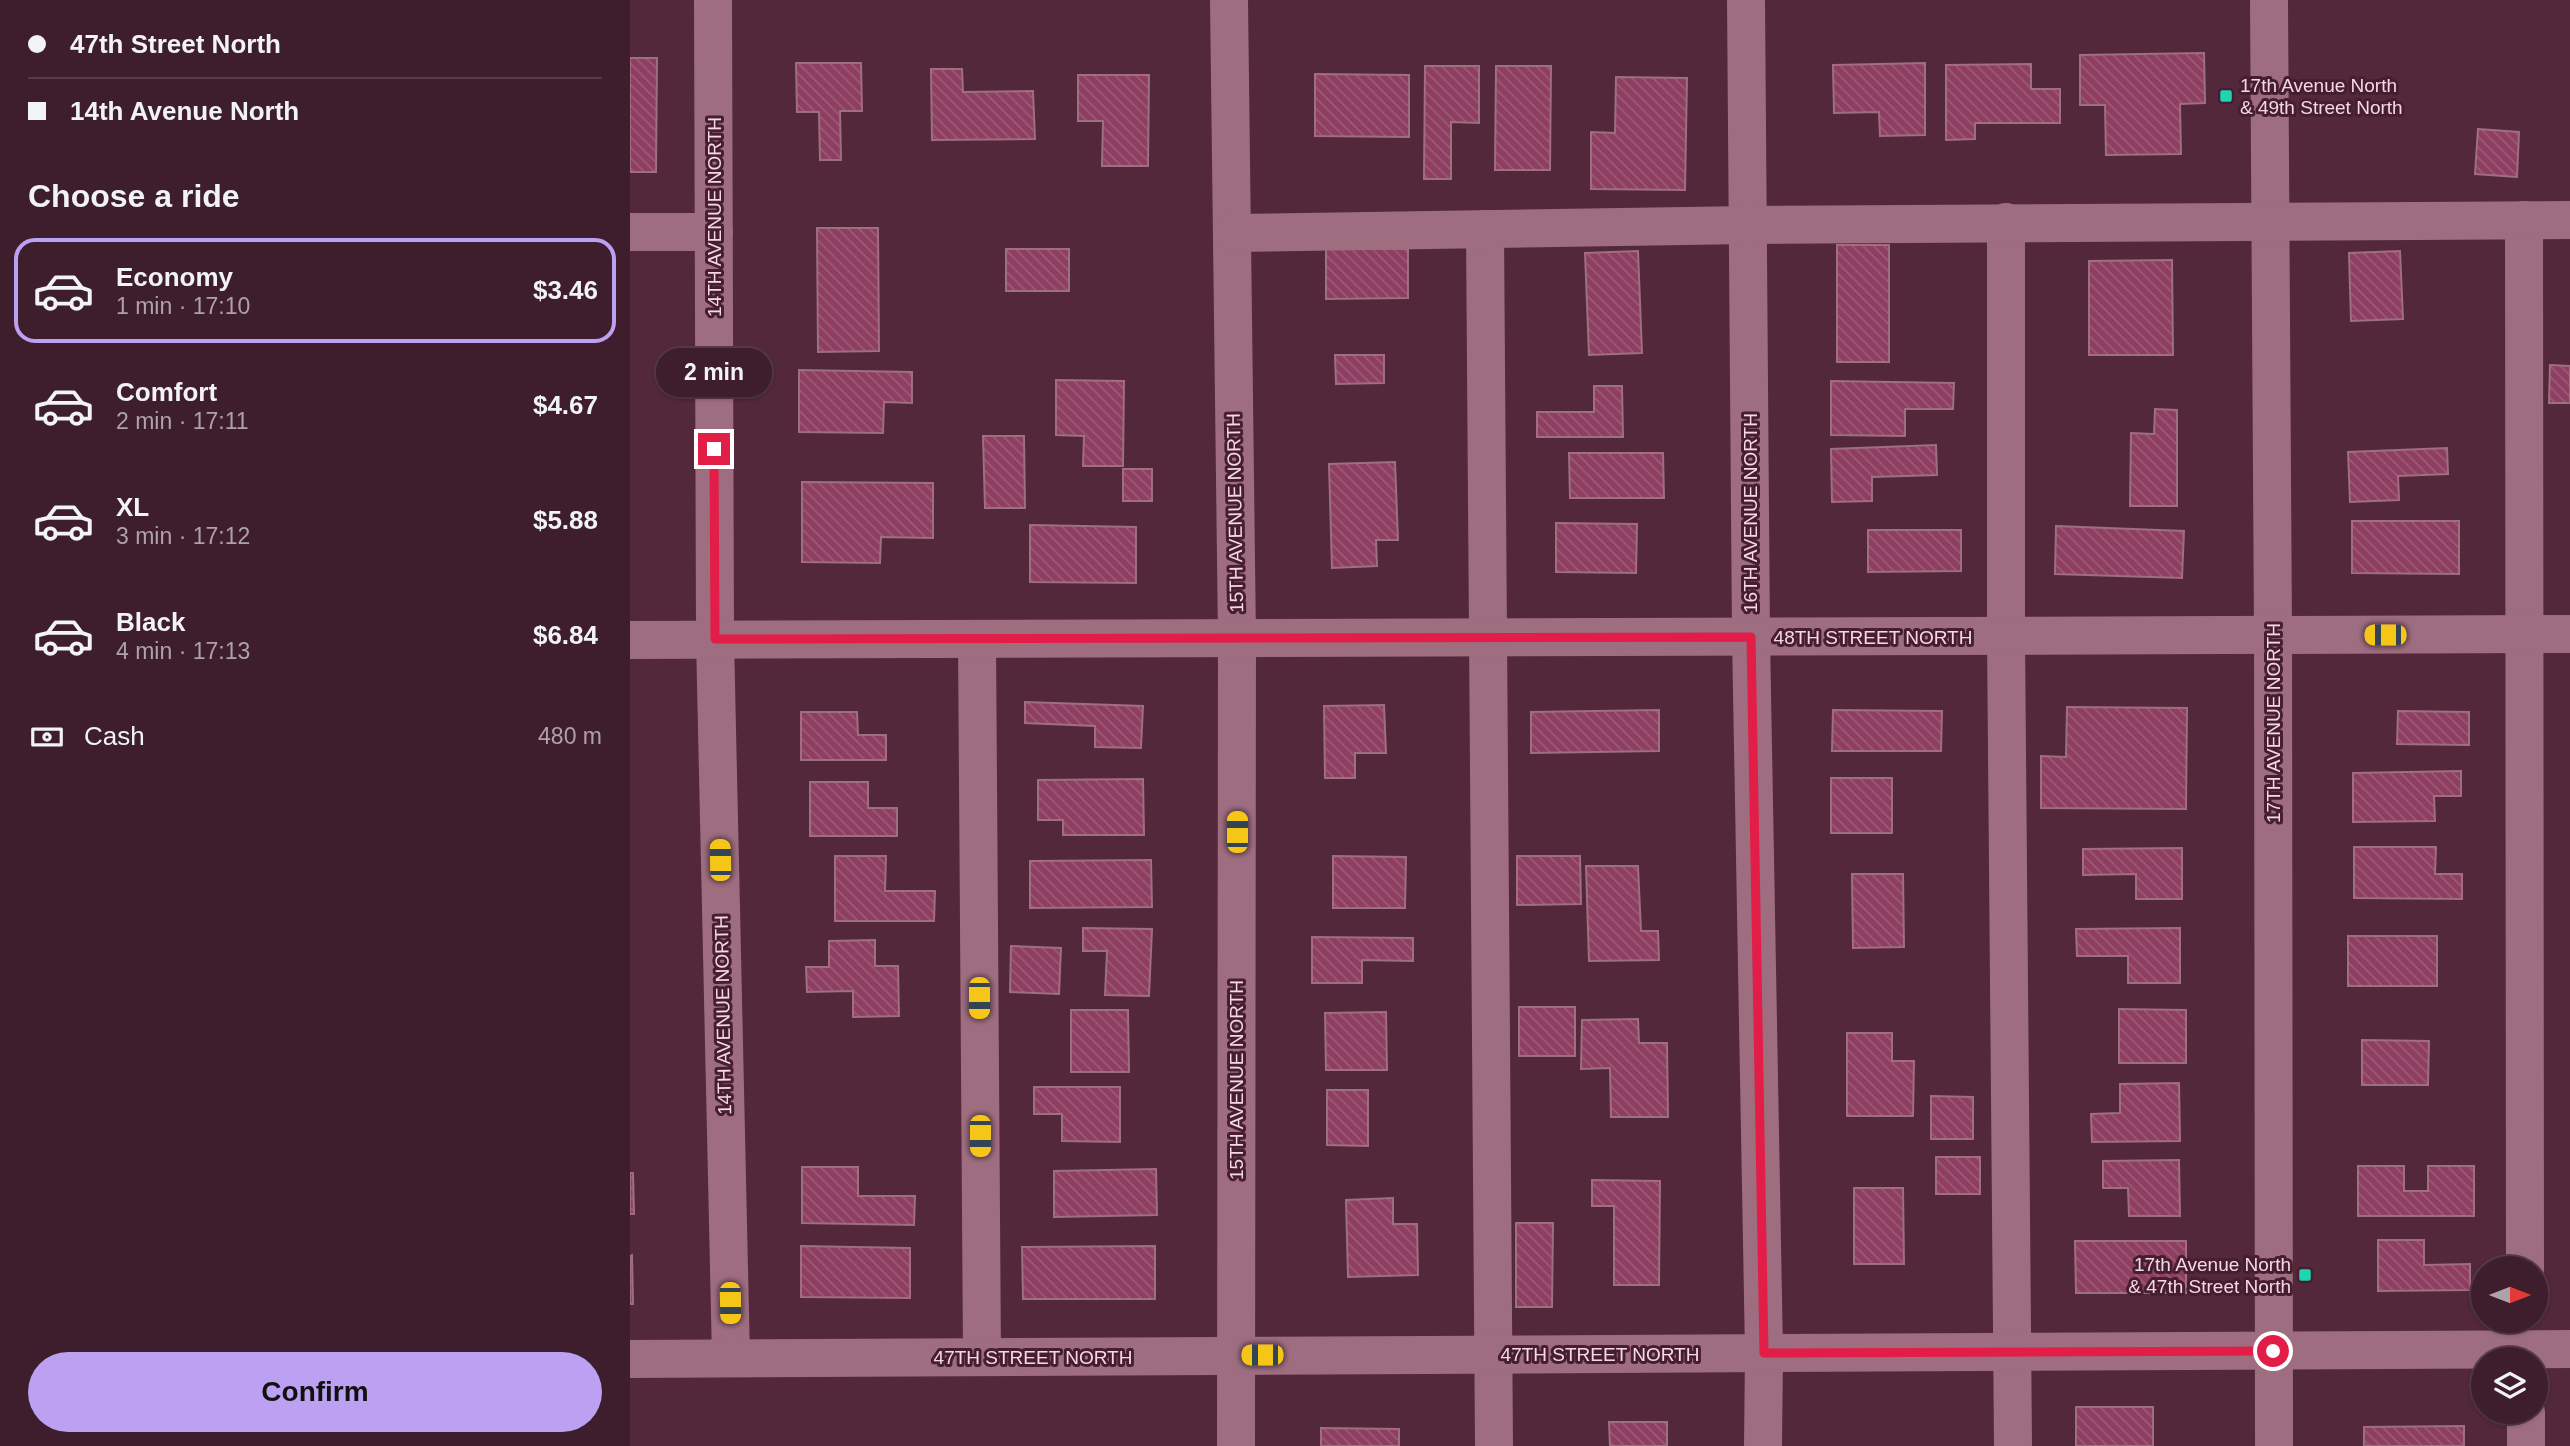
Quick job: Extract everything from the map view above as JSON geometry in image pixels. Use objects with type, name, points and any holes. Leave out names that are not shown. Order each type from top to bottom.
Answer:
[{"type":"street","name":"14TH AVENUE NORTH","points":[[713,0],[715,639],[731,1358]]},
{"type":"street","name":"15TH AVENUE NORTH","points":[[1229,0],[1237,639],[1236,1446]]},
{"type":"street","name":"16TH AVENUE NORTH","points":[[1746,0],[1751,637],[1764,1353],[1763,1446]]},
{"type":"street","name":"17TH AVENUE NORTH","points":[[2269,0],[2274,1446]]},
{"type":"street","points":[[2524,220],[2525,1256]]},
{"type":"street","points":[[1232,233],[2006,222],[2570,220]]},
{"type":"street","points":[[2006,222],[2012,1446]]},
{"type":"street","points":[[1485,229],[1493,1446]]},
{"type":"street","points":[[630,232],[714,232]]},
{"type":"street","name":"48TH STREET NORTH","points":[[630,640],[2570,634]]},
{"type":"street","points":[[977,639],[982,1357]]},
{"type":"street","name":"47TH STREET NORTH","points":[[630,1359],[2273,1351],[2525,1343],[2570,1349]]},
{"type":"street","points":[[2526,1424],[2526,1446]]},
{"type":"building","points":[[2204,53],[2205,103],[2180,104],[2181,154],[2106,155],[2105,105],[2080,105],[2080,55]]},
{"type":"building","points":[[630,58],[657,58],[656,172],[630,172]]},
{"type":"building","points":[[796,63],[861,63],[862,111],[840,111],[841,160],[820,160],[819,112],[797,112]]},
{"type":"building","points":[[1925,63],[1925,135],[1880,136],[1879,112],[1834,113],[1833,65]]},
{"type":"building","points":[[2031,64],[2031,89],[2060,89],[2060,123],[1975,123],[1975,139],[1946,140],[1946,65]]},
{"type":"building","points":[[1425,66],[1479,66],[1479,123],[1451,122],[1451,179],[1424,179]]},
{"type":"building","points":[[1496,66],[1551,66],[1550,170],[1495,170]]},
{"type":"building","points":[[931,69],[962,69],[963,92],[1033,91],[1035,139],[932,140]]},
{"type":"building","points":[[1315,74],[1409,75],[1409,137],[1315,136]]},
{"type":"building","points":[[1078,75],[1149,75],[1148,166],[1102,166],[1103,121],[1078,121]]},
{"type":"building","points":[[1616,77],[1687,78],[1685,190],[1591,189],[1591,132],[1615,133]]},
{"type":"building","points":[[2478,129],[2519,132],[2517,177],[2475,174]]},
{"type":"building","points":[[817,228],[878,228],[879,351],[818,352]]},
{"type":"building","points":[[1837,245],[1889,245],[1889,362],[1837,362]]},
{"type":"building","points":[[1006,249],[1069,249],[1069,291],[1006,291]]},
{"type":"building","points":[[1326,249],[1408,249],[1408,298],[1326,299]]},
{"type":"building","points":[[1638,251],[1642,353],[1589,355],[1585,253]]},
{"type":"building","points":[[2400,251],[2403,319],[2351,321],[2349,253]]},
{"type":"building","points":[[2172,260],[2173,355],[2089,355],[2089,261]]},
{"type":"building","points":[[1335,355],[1384,355],[1384,383],[1336,384]]},
{"type":"building","points":[[2550,365],[2570,366],[2570,403],[2549,403]]},
{"type":"building","points":[[799,370],[912,372],[912,403],[884,402],[883,433],[799,432]]},
{"type":"building","points":[[1056,380],[1124,381],[1123,466],[1083,466],[1084,436],[1056,435]]},
{"type":"building","points":[[1831,381],[1954,383],[1953,409],[1905,409],[1905,436],[1831,435]]},
{"type":"building","points":[[1594,386],[1622,386],[1623,437],[1537,437],[1537,412],[1594,412]]},
{"type":"building","points":[[2155,409],[2177,410],[2177,506],[2130,506],[2131,433],[2154,434]]},
{"type":"building","points":[[983,436],[1024,436],[1025,508],[985,508]]},
{"type":"building","points":[[1936,445],[1937,475],[1872,477],[1872,501],[1832,502],[1831,449]]},
{"type":"building","points":[[2447,448],[2448,474],[2398,476],[2399,500],[2350,502],[2348,452]]},
{"type":"building","points":[[1569,453],[1663,453],[1664,498],[1570,498]]},
{"type":"building","points":[[1395,462],[1398,540],[1376,540],[1377,566],[1332,568],[1329,464]]},
{"type":"building","points":[[1123,469],[1152,469],[1152,501],[1123,501]]},
{"type":"building","points":[[802,482],[933,483],[933,538],[881,537],[880,563],[802,562]]},
{"type":"building","points":[[2352,521],[2459,521],[2459,574],[2352,573]]},
{"type":"building","points":[[1556,523],[1637,524],[1636,573],[1556,572]]},
{"type":"building","points":[[1030,525],[1136,527],[1136,583],[1030,582]]},
{"type":"building","points":[[2056,526],[2184,531],[2182,578],[2055,574]]},
{"type":"building","points":[[1868,530],[1961,530],[1961,571],[1868,572]]},
{"type":"building","points":[[1025,702],[1143,706],[1141,748],[1095,747],[1095,726],[1025,723]]},
{"type":"building","points":[[1384,705],[1386,753],[1355,753],[1355,778],[1325,778],[1324,706]]},
{"type":"building","points":[[2067,707],[2187,708],[2186,809],[2041,808],[2041,756],[2066,757]]},
{"type":"building","points":[[1659,710],[1659,751],[1531,753],[1531,712]]},
{"type":"building","points":[[1833,710],[1942,711],[1941,751],[1832,751]]},
{"type":"building","points":[[2398,711],[2469,712],[2469,745],[2397,744]]},
{"type":"building","points":[[801,712],[857,712],[858,735],[886,735],[886,760],[801,760]]},
{"type":"building","points":[[2461,771],[2461,796],[2434,796],[2435,821],[2353,822],[2353,773]]},
{"type":"building","points":[[1831,778],[1892,778],[1892,833],[1831,833]]},
{"type":"building","points":[[1143,779],[1144,835],[1063,835],[1063,820],[1038,820],[1038,780]]},
{"type":"building","points":[[810,782],[868,782],[868,808],[897,808],[897,836],[810,836]]},
{"type":"building","points":[[2354,847],[2436,847],[2435,874],[2462,874],[2462,899],[2354,898]]},
{"type":"building","points":[[2182,848],[2182,899],[2136,899],[2136,874],[2083,875],[2083,849]]},
{"type":"building","points":[[835,856],[886,856],[885,891],[935,891],[934,921],[835,921]]},
{"type":"building","points":[[1333,856],[1406,857],[1405,908],[1333,908]]},
{"type":"building","points":[[1517,856],[1580,856],[1581,904],[1517,905]]},
{"type":"building","points":[[1151,860],[1152,907],[1030,908],[1030,861]]},
{"type":"building","points":[[1586,866],[1638,866],[1641,931],[1658,931],[1659,960],[1589,961]]},
{"type":"building","points":[[1852,874],[1903,874],[1904,947],[1853,948]]},
{"type":"building","points":[[1083,928],[1152,929],[1149,996],[1105,995],[1107,951],[1083,951]]},
{"type":"building","points":[[2180,928],[2180,983],[2128,983],[2128,956],[2077,956],[2076,929]]},
{"type":"building","points":[[2348,936],[2437,936],[2437,986],[2348,986]]},
{"type":"building","points":[[1312,937],[1413,938],[1413,961],[1362,960],[1362,983],[1312,983]]},
{"type":"building","points":[[875,940],[875,966],[898,966],[899,1016],[853,1017],[853,991],[807,992],[806,967],[829,967],[829,941]]},
{"type":"building","points":[[1011,946],[1061,948],[1059,994],[1010,992]]},
{"type":"building","points":[[1519,1007],[1575,1007],[1575,1056],[1519,1056]]},
{"type":"building","points":[[2119,1009],[2186,1010],[2186,1063],[2119,1063]]},
{"type":"building","points":[[1071,1010],[1128,1010],[1129,1072],[1071,1072]]},
{"type":"building","points":[[1386,1012],[1387,1070],[1326,1070],[1325,1013]]},
{"type":"building","points":[[1638,1019],[1639,1043],[1667,1043],[1668,1117],[1611,1117],[1610,1068],[1581,1069],[1582,1020]]},
{"type":"building","points":[[1847,1033],[1892,1033],[1892,1061],[1914,1061],[1913,1116],[1847,1116]]},
{"type":"building","points":[[2362,1040],[2429,1041],[2428,1085],[2362,1085]]},
{"type":"building","points":[[2179,1083],[2180,1141],[2092,1142],[2091,1114],[2120,1113],[2120,1084]]},
{"type":"building","points":[[1034,1087],[1120,1087],[1120,1142],[1062,1141],[1062,1114],[1034,1114]]},
{"type":"building","points":[[1327,1090],[1368,1090],[1368,1146],[1327,1145]]},
{"type":"building","points":[[1931,1096],[1973,1097],[1973,1139],[1931,1139]]},
{"type":"building","points":[[1936,1157],[1980,1157],[1980,1194],[1936,1194]]},
{"type":"building","points":[[2179,1160],[2180,1216],[2129,1216],[2128,1188],[2103,1188],[2103,1161]]},
{"type":"building","points":[[2358,1166],[2404,1166],[2404,1191],[2428,1191],[2428,1166],[2474,1166],[2474,1216],[2358,1216]]},
{"type":"building","points":[[802,1167],[858,1167],[858,1196],[915,1196],[914,1225],[802,1223]]},
{"type":"building","points":[[1156,1169],[1157,1215],[1054,1217],[1054,1171]]},
{"type":"building","points":[[630,1173],[633,1173],[634,1214],[630,1214]]},
{"type":"building","points":[[1592,1180],[1660,1181],[1659,1285],[1614,1285],[1614,1206],[1592,1206]]},
{"type":"building","points":[[1854,1188],[1903,1188],[1904,1264],[1854,1264]]},
{"type":"building","points":[[1393,1198],[1393,1224],[1417,1224],[1418,1275],[1348,1277],[1346,1200]]},
{"type":"building","points":[[1516,1223],[1553,1223],[1552,1307],[1516,1307]]},
{"type":"building","points":[[2378,1240],[2424,1240],[2424,1265],[2470,1264],[2470,1290],[2378,1291]]},
{"type":"building","points":[[2075,1241],[2186,1241],[2186,1293],[2076,1293]]},
{"type":"building","points":[[801,1246],[910,1248],[910,1298],[801,1297]]},
{"type":"building","points":[[1155,1246],[1155,1299],[1023,1299],[1022,1247]]},
{"type":"building","points":[[632,1255],[633,1304],[630,1304],[630,1256]]},
{"type":"building","points":[[2076,1407],[2153,1407],[2153,1446],[2076,1446]]},
{"type":"building","points":[[1609,1422],[1667,1422],[1667,1446],[1610,1446]]},
{"type":"building","points":[[2464,1426],[2464,1446],[2364,1446],[2364,1427]]},
{"type":"building","points":[[1321,1428],[1399,1429],[1399,1446],[1321,1446]]},
{"type":"place","name":"17th Avenue North & 49th Street North","points":[[2226,96]]},
{"type":"place","name":"17th Avenue North & 47th Street North","points":[[2305,1275]]},
{"type":"route","points":[[714,449],[715,639],[1751,637],[1764,1353],[2273,1351]]}]
